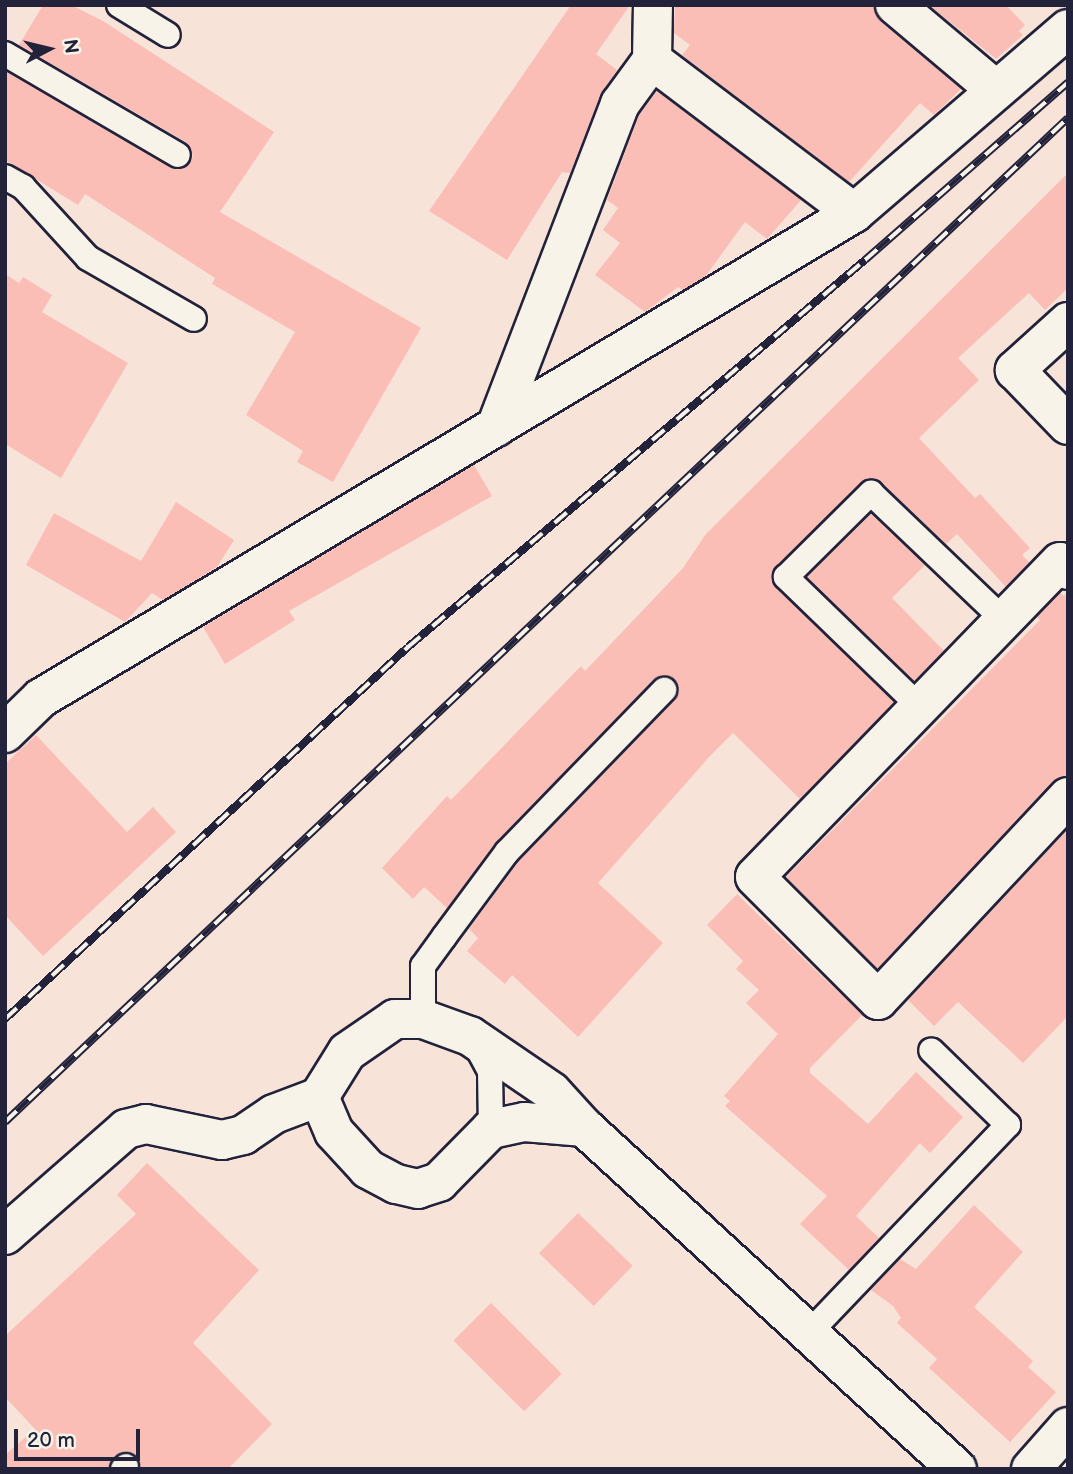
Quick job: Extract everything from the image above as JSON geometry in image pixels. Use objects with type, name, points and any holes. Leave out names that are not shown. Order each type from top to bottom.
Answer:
[{"type":"street","points":[[496,428],[620,104],[652,60],[653,5]]},
{"type":"street","points":[[895,5],[996,90]]},
{"type":"street","points":[[5,733],[41,698],[854,213],[1068,29]]},
{"type":"street","points":[[652,60],[854,213]]},
{"type":"street","points":[[1068,322],[1014,370],[1068,425]]},
{"type":"street","points":[[1065,562],[1004,620],[755,877],[878,1000],[1068,797]]},
{"type":"street","points":[[5,1235],[126,1129],[146,1124],[222,1140],[243,1135],[274,1114],[319,1097],[347,1052],[395,1019],[423,1019],[470,1036],[552,1092],[584,1127],[957,1469]]},
{"type":"street","points":[[319,1097],[334,1132],[368,1169],[396,1184],[418,1189],[439,1182],[491,1129],[524,1122],[584,1127]]},
{"type":"street","points":[[1031,1469],[1068,1427]]},
{"type":"lane","points":[[119,5],[168,35]]},
{"type":"lane","points":[[5,54],[178,155]]},
{"type":"lane","points":[[5,177],[23,187],[88,258],[194,319]]},
{"type":"lane","points":[[920,707],[786,577],[872,493],[1004,620]]},
{"type":"lane","points":[[423,1019],[423,966],[444,937],[507,852],[664,690]]},
{"type":"lane","points":[[470,1036],[490,1071],[491,1129]]},
{"type":"lane","points":[[809,1333],[1008,1125],[931,1050]]},
{"type":"building","points":[[43,5],[71,5],[103,21],[274,132],[220,212],[421,328],[333,482],[297,462],[303,451],[246,415],[295,332],[212,284],[215,278],[85,194],[78,205],[5,160],[5,71],[171,168],[185,168],[193,156],[186,142],[19,45]]},
{"type":"building","points":[[571,5],[630,5],[596,54],[617,70],[600,96],[570,173],[562,172],[507,260],[429,211]]},
{"type":"building","points":[[675,5],[874,5],[881,22],[961,89],[934,115],[920,103],[849,182],[682,55],[690,45],[674,33]]},
{"type":"building","points":[[929,5],[1006,5],[1025,25],[1019,31],[1023,35],[996,59]]},
{"type":"building","points":[[657,91],[801,200],[767,239],[745,222],[705,277],[683,290],[678,287],[645,312],[595,275],[620,243],[603,230],[618,208],[607,200],[639,115]]},
{"type":"building","points":[[1068,173],[1068,288],[1045,310],[1029,293],[958,358],[979,380],[919,438],[975,498],[980,494],[1030,548],[1022,555],[1029,562],[1006,587],[957,534],[946,544],[881,482],[868,479],[776,566],[772,574],[776,588],[894,702],[800,799],[733,733],[710,756],[598,883],[663,943],[578,1037],[512,975],[505,984],[467,951],[478,938],[469,929],[518,862],[675,700],[678,687],[674,679],[661,676],[653,680],[496,842],[447,908],[424,887],[413,899],[382,868],[447,796],[451,800],[581,666],[585,671],[683,568],[706,534]]},
{"type":"building","points":[[5,274],[19,283],[23,277],[52,295],[42,312],[128,363],[61,478],[5,444]]},
{"type":"building","points":[[474,465],[492,496],[289,611],[295,620],[225,664],[203,627]]},
{"type":"building","points":[[176,502],[234,540],[217,567],[163,600],[152,593],[125,622],[26,565],[54,513],[141,561]]},
{"type":"building","points":[[871,514],[925,565],[892,598],[944,651],[914,681],[807,577]]},
{"type":"building","points":[[1068,592],[1068,776],[1052,782],[877,969],[786,877],[1040,620],[1037,617],[1060,593],[1064,596]]},
{"type":"building","points":[[36,735],[127,832],[153,807],[176,832],[43,956],[5,915],[5,764]]},
{"type":"building","points":[[1068,829],[1068,1016],[1023,1063],[958,1002],[934,1026],[908,1000]]},
{"type":"building","points":[[737,894],[862,1015],[810,1068],[810,1073],[868,1124],[916,1072],[963,1117],[930,1153],[920,1143],[856,1216],[879,1238],[849,1270],[800,1224],[827,1196],[725,1106],[730,1101],[724,1096],[778,1034],[746,1003],[759,990],[736,969],[743,961],[707,925]]},
{"type":"building","points":[[147,1163],[259,1270],[193,1343],[272,1424],[228,1469],[140,1469],[137,1456],[129,1452],[115,1455],[109,1469],[5,1469],[5,1455],[35,1429],[5,1397],[5,1336],[136,1214],[117,1195]]},
{"type":"building","points":[[974,1205],[1023,1252],[974,1307],[1033,1361],[1028,1367],[1056,1392],[1010,1442],[929,1368],[937,1359],[897,1323],[901,1318],[893,1306],[871,1290],[900,1259],[916,1269]]},
{"type":"building","points":[[578,1213],[633,1266],[594,1306],[539,1253]]},
{"type":"building","points":[[491,1303],[562,1374],[524,1411],[454,1340]]},
{"type":"railway","points":[[5,1019],[408,647],[865,260],[1068,82]]},
{"type":"railway","points":[[5,1122],[1068,118]]}]
